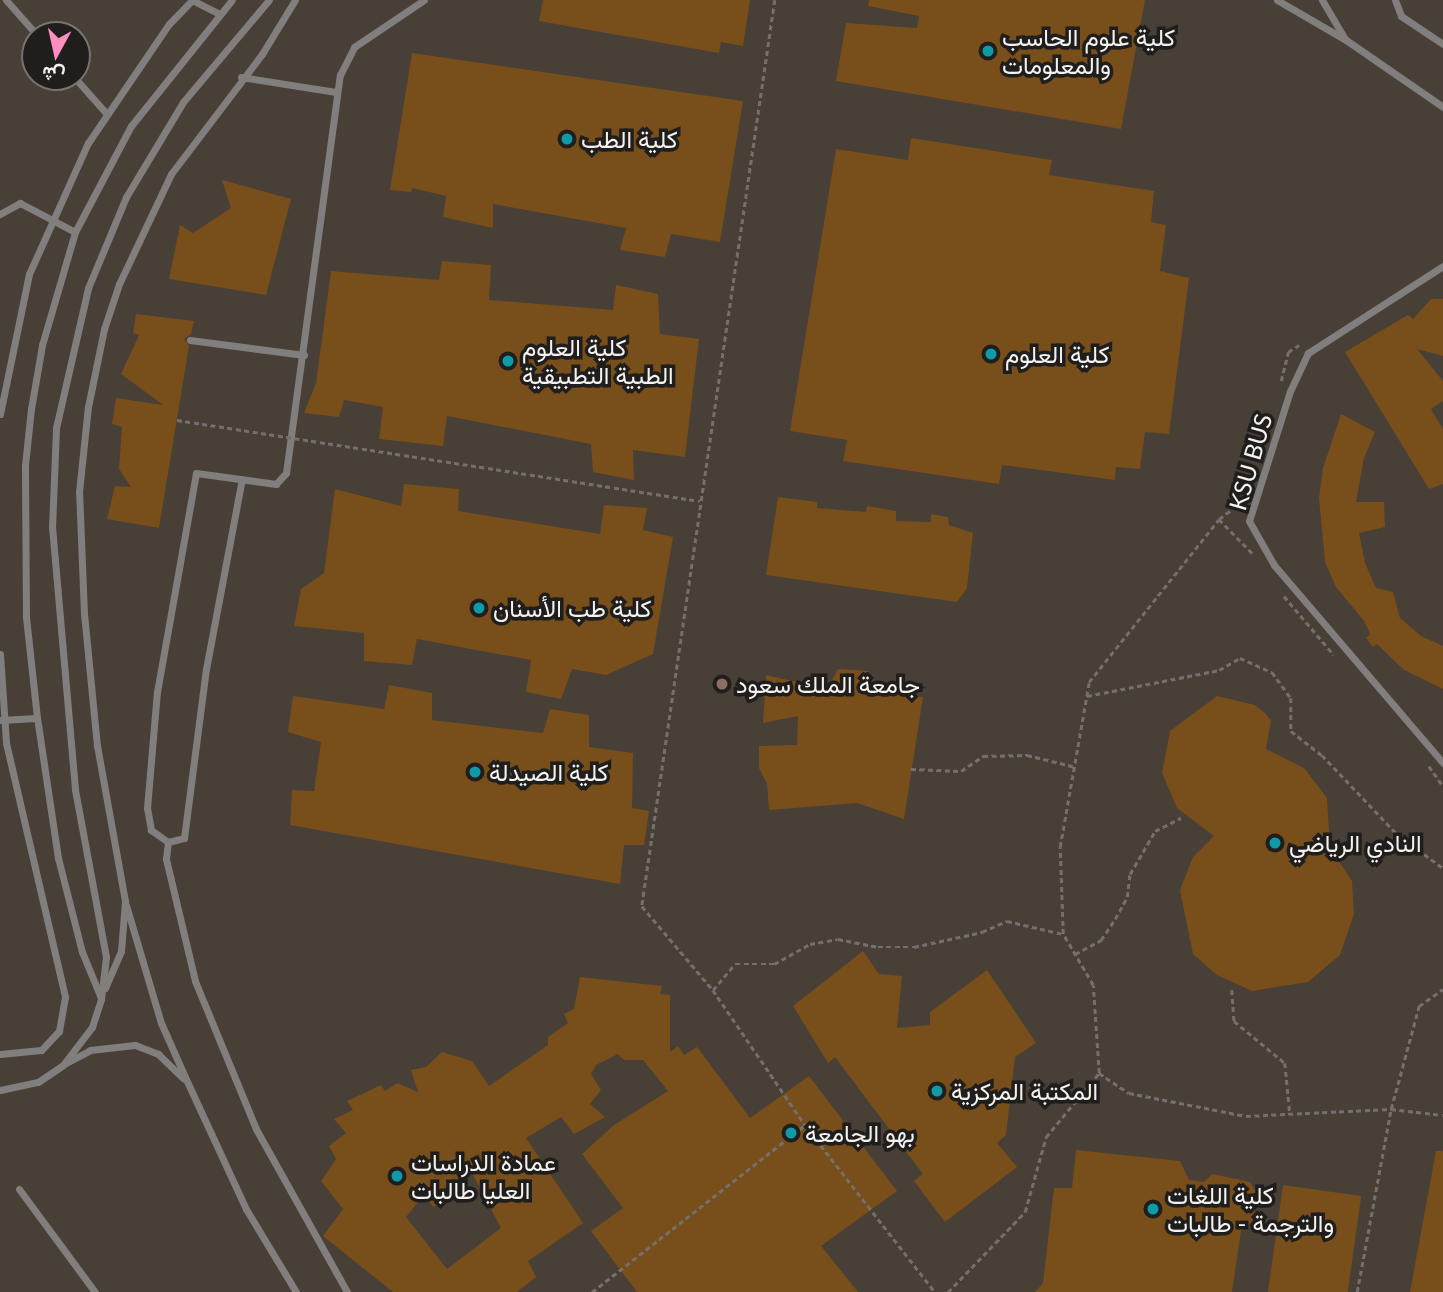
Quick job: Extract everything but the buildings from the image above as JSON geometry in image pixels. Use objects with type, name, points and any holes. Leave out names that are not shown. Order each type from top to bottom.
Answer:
[{"type":"lane","points":[[6,0],[25,21]]},
{"type":"lane","points":[[0,414],[29,274],[88,143],[169,24],[192,0],[217,13]]},
{"type":"lane","points":[[101,999],[82,952],[58,858],[37,718],[26,617],[25,465],[42,345],[75,232],[131,126],[217,13],[232,0]]},
{"type":"lane","points":[[101,999],[103,930],[75,789],[52,528],[56,428],[88,288],[126,197],[183,102],[270,0]]},
{"type":"lane","points":[[295,0],[262,54],[241,77],[171,174],[119,284],[104,329],[88,407],[79,492],[84,614],[97,746],[125,901],[161,1023],[246,1209],[296,1292]]},
{"type":"lane","points":[[242,479],[206,668],[184,838],[168,842],[151,830],[147,808],[157,692],[196,473],[242,479],[276,484],[286,473],[304,355],[336,92],[354,47],[424,0]]},
{"type":"lane","points":[[1277,0],[1346,40],[1443,107]]},
{"type":"lane","points":[[1322,0],[1346,40]]},
{"type":"lane","points":[[1395,0],[1401,16],[1443,44]]},
{"type":"lane","points":[[241,77],[336,92]]},
{"type":"lane","points":[[86,91],[107,114]]},
{"type":"lane","points":[[0,214],[20,203],[54,218],[75,232]]},
{"type":"lane","name":"KSU BUS","points":[[1443,266],[1308,353],[1290,391],[1250,520],[1274,565],[1443,763]]},
{"type":"lane","points":[[190,340],[304,355]]},
{"type":"lane","points":[[0,654],[2,719],[6,743],[65,997],[59,1031],[41,1050],[0,1055]]},
{"type":"lane","points":[[2,719],[37,718]]},
{"type":"lane","points":[[168,842],[166,859],[195,981],[256,1129],[347,1292]]},
{"type":"lane","points":[[62,1065],[92,1027],[121,951],[125,901]]},
{"type":"lane","points":[[0,1090],[38,1082],[90,1050],[135,1045],[158,1054],[187,1081]]},
{"type":"lane","points":[[19,1189],[95,1292]]},
{"type":"path","points":[[775,0],[642,906],[713,990],[805,1125],[935,1292]]},
{"type":"path","points":[[1279,390],[1288,352],[1311,338]]},
{"type":"path","points":[[177,420],[700,501]]},
{"type":"path","points":[[948,1292],[1025,1212],[1046,1138],[1099,1073],[1093,985],[1063,934],[1060,847],[1089,682],[1219,519],[1246,499]]},
{"type":"path","points":[[1087,696],[1219,670],[1240,658],[1272,672],[1290,698],[1291,731],[1322,755],[1397,834],[1443,869]]},
{"type":"path","points":[[911,769],[961,771],[982,756],[1027,755],[1076,768]]},
{"type":"path","points":[[1075,954],[1101,940],[1115,919],[1127,897],[1130,874],[1155,831],[1181,818]]},
{"type":"path","points":[[713,990],[736,964],[774,964],[810,944],[838,939],[878,947],[914,947],[982,932],[1007,921],[1063,934]]},
{"type":"path","points":[[1357,1292],[1391,1109],[1419,1006],[1443,989]]},
{"type":"path","points":[[1232,990],[1234,1021],[1284,1063],[1290,1114]]},
{"type":"path","points":[[1099,1073],[1129,1093],[1246,1116],[1391,1109],[1443,1115]]},
{"type":"path","points":[[592,1292],[805,1125]]},
{"type":"shaded area","name":"جامعة الملك سعود","points":[[0,0],[1443,0],[1443,1292],[0,1292]]},
{"type":"place","name":"كلية علوم الحاسب والمعلومات","points":[[988,51]]},
{"type":"place","name":"كلية الطب","points":[[567,139]]},
{"type":"place","name":"كلية العلوم","points":[[991,354]]},
{"type":"place","name":"كلية العلوم الطبية التطبيقية","points":[[508,361]]},
{"type":"place","name":"كلية طب الأسنان","points":[[479,608]]},
{"type":"place","name":"جامعة الملك سعود","points":[[722,684]]},
{"type":"place","name":"كلية الصيدلة","points":[[475,772]]},
{"type":"place","name":"النادي الرياضي","points":[[1275,843]]},
{"type":"place","name":"المكتبة المركزية","points":[[937,1091]]},
{"type":"place","name":"بهو الجامعة","points":[[791,1133]]},
{"type":"place","name":"عمادة الدراسات العليا طالبات","points":[[397,1176]]},
{"type":"place","name":"كلية اللغات والترجمة - طالبات","points":[[1153,1209]]}]
